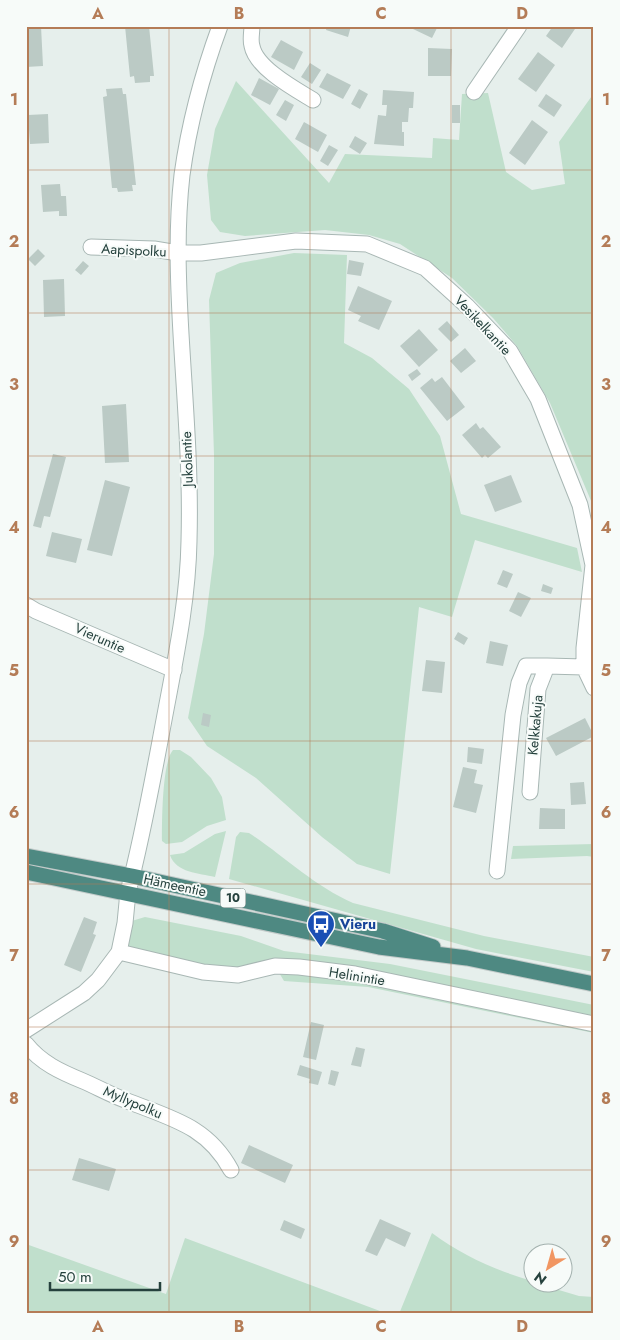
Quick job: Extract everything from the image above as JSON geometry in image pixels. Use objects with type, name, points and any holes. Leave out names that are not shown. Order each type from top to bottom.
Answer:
[{"type":"highway","name":"Hämeentie","points":[[26,856],[132,876],[383,931],[467,958]]},
{"type":"highway","name":"Hämeentie","points":[[26,872],[128,892],[379,947],[467,958],[594,984]]},
{"type":"street","name":"Jukolantie","points":[[128,892],[140,845],[185,603],[189,541],[178,253],[182,176],[192,113],[220,26]]},
{"type":"street","points":[[252,26],[252,47],[262,64],[277,78],[313,100]]},
{"type":"street","points":[[474,92],[519,26]]},
{"type":"street","name":"Vesikelkantie","points":[[178,253],[201,253],[296,241],[367,244],[425,268],[467,306],[510,351],[538,399],[580,505],[593,565],[584,648],[584,667],[594,688]]},
{"type":"street","name":"Aapispolku","points":[[91,247],[154,249],[178,253]]},
{"type":"street","name":"Vieruntie","points":[[26,605],[174,670]]},
{"type":"street","points":[[497,871],[513,715],[519,682],[526,666],[584,667]]},
{"type":"street","name":"Kelkkakuja","points":[[530,792],[538,689],[546,666]]},
{"type":"street","points":[[26,1030],[84,993],[98,980],[119,952],[125,923],[128,892]]},
{"type":"street","name":"Helinintie","points":[[119,952],[204,972],[238,975],[275,966],[355,974],[594,1024]]},
{"type":"street","name":"Myllypolku","points":[[26,1044],[33,1052],[57,1070],[191,1127],[212,1142],[224,1156],[231,1170]]},
{"type":"green space","points":[[236,81],[329,183],[345,154],[432,158],[433,138],[459,140],[462,94],[488,93],[506,172],[532,190],[565,184],[559,142],[594,93],[594,508],[550,403],[517,346],[493,318],[452,278],[400,244],[369,235],[325,230],[245,236],[220,232],[211,220],[207,175],[215,129]]},
{"type":"green space","points":[[294,253],[347,255],[344,343],[372,358],[409,389],[440,436],[461,514],[577,548],[582,572],[475,540],[452,617],[419,607],[390,874],[357,864],[322,837],[256,778],[207,746],[188,718],[204,634],[214,554],[214,455],[209,300],[216,273],[240,263]]},
{"type":"green space","points":[[173,750],[180,750],[191,757],[211,778],[222,797],[226,820],[207,826],[182,842],[166,844],[162,841],[163,793],[169,757]]},
{"type":"green space","points":[[226,831],[215,877],[183,869],[173,861],[170,855],[184,853],[215,834]]},
{"type":"green space","points":[[240,832],[249,833],[325,888],[353,903],[484,936],[594,957],[594,972],[476,949],[229,879],[236,837]]},
{"type":"green space","points":[[594,844],[594,857],[511,859],[513,846]]},
{"type":"green space","points":[[145,917],[241,936],[284,951],[390,964],[594,1005],[594,1033],[368,987],[284,981],[275,966],[203,972],[119,952],[125,923]]},
{"type":"green space","points":[[432,1233],[456,1249],[492,1267],[522,1278],[522,1292],[566,1292],[579,1296],[594,1297],[594,1314],[399,1314]]},
{"type":"green space","points":[[185,1238],[388,1314],[32,1314],[26,1312],[26,1244],[166,1294]]},
{"type":"building","points":[[26,26],[41,26],[43,66],[26,67]]},
{"type":"building","points":[[125,26],[149,26],[154,76],[150,76],[150,82],[135,83],[134,76],[130,77]]},
{"type":"building","points":[[327,26],[351,26],[348,37],[326,30]]},
{"type":"building","points":[[415,26],[438,26],[432,38],[413,29]]},
{"type":"building","points":[[553,26],[577,26],[562,48],[546,36]]},
{"type":"building","points":[[281,40],[303,52],[294,70],[271,57]]},
{"type":"building","points":[[428,48],[452,49],[451,76],[428,76]]},
{"type":"building","points":[[538,52],[555,65],[536,92],[518,79]]},
{"type":"building","points":[[310,63],[321,70],[312,84],[301,77]]},
{"type":"building","points":[[327,73],[351,85],[343,99],[319,87]]},
{"type":"building","points":[[259,78],[279,89],[270,105],[251,95]]},
{"type":"building","points":[[122,88],[123,94],[126,94],[136,185],[132,185],[133,191],[118,192],[117,188],[112,188],[103,97],[107,96],[106,89]]},
{"type":"building","points":[[359,89],[368,94],[360,109],[351,104]]},
{"type":"building","points":[[383,90],[414,92],[413,108],[409,108],[408,122],[402,122],[404,146],[374,144],[378,115],[386,116],[387,105],[382,105]]},
{"type":"building","points":[[546,94],[562,105],[554,117],[538,106]]},
{"type":"building","points":[[285,100],[294,105],[286,121],[276,115]]},
{"type":"building","points":[[452,105],[460,105],[460,123],[452,123]]},
{"type":"building","points":[[48,114],[49,143],[30,144],[28,115]]},
{"type":"building","points":[[532,120],[548,132],[525,165],[509,153]]},
{"type":"building","points":[[304,122],[327,135],[318,152],[295,139]]},
{"type":"building","points":[[355,136],[367,143],[360,154],[349,147]]},
{"type":"building","points":[[329,145],[338,150],[328,166],[320,161]]},
{"type":"building","points":[[60,184],[61,196],[66,196],[67,216],[59,216],[59,211],[43,212],[41,185]]},
{"type":"building","points":[[38,249],[45,256],[35,266],[28,259]]},
{"type":"building","points":[[349,260],[364,263],[361,276],[347,274]]},
{"type":"building","points":[[83,261],[89,266],[81,275],[75,270]]},
{"type":"building","points":[[64,279],[65,316],[44,317],[43,280]]},
{"type":"building","points":[[358,286],[392,301],[379,330],[358,321],[361,316],[348,310]]},
{"type":"building","points":[[447,321],[459,335],[451,342],[438,329]]},
{"type":"building","points":[[419,329],[438,350],[419,367],[400,346]]},
{"type":"building","points":[[465,348],[476,361],[461,373],[450,361]]},
{"type":"building","points":[[417,369],[421,374],[412,381],[408,375]]},
{"type":"building","points":[[442,377],[465,407],[447,421],[420,388],[432,378],[435,382]]},
{"type":"building","points":[[126,404],[129,462],[105,463],[102,406]]},
{"type":"building","points":[[476,423],[480,429],[483,427],[501,447],[488,458],[485,455],[482,458],[462,435]]},
{"type":"building","points":[[53,454],[66,457],[50,517],[44,516],[41,528],[33,526]]},
{"type":"building","points":[[511,475],[522,502],[495,512],[484,485]]},
{"type":"building","points":[[105,480],[130,487],[112,556],[87,550]]},
{"type":"building","points":[[52,532],[82,539],[76,563],[46,556]]},
{"type":"building","points":[[503,570],[513,574],[507,588],[497,584]]},
{"type":"building","points":[[543,584],[553,588],[551,594],[541,591]]},
{"type":"building","points":[[518,592],[531,598],[521,617],[509,611]]},
{"type":"building","points":[[458,632],[468,638],[464,645],[454,639]]},
{"type":"building","points":[[490,641],[508,645],[503,666],[486,663]]},
{"type":"building","points":[[426,660],[445,662],[442,693],[422,691]]},
{"type":"building","points":[[203,713],[211,715],[209,727],[201,725]]},
{"type":"building","points":[[585,718],[594,736],[556,756],[546,738]]},
{"type":"building","points":[[468,747],[484,749],[482,764],[467,762]]},
{"type":"building","points":[[463,767],[477,770],[474,783],[483,785],[476,813],[453,807]]},
{"type":"building","points":[[584,782],[586,804],[571,805],[570,783]]},
{"type":"building","points":[[540,808],[565,809],[565,829],[539,829]]},
{"type":"building","points":[[84,917],[97,922],[93,934],[96,935],[81,972],[64,965]]},
{"type":"building","points":[[311,1022],[324,1025],[316,1060],[303,1057]]},
{"type":"building","points":[[356,1047],[365,1049],[361,1067],[351,1065]]},
{"type":"building","points":[[300,1065],[322,1072],[318,1085],[309,1083],[310,1079],[297,1075]]},
{"type":"building","points":[[331,1070],[339,1072],[335,1086],[328,1084]]},
{"type":"building","points":[[249,1145],[293,1165],[285,1183],[241,1163]]},
{"type":"building","points":[[79,1158],[116,1169],[109,1191],[72,1180]]},
{"type":"building","points":[[380,1219],[411,1233],[405,1247],[386,1238],[377,1256],[365,1251]]},
{"type":"building","points":[[284,1220],[305,1229],[301,1239],[280,1230]]},
{"type":"place","name":"Vieru","points":[[321,948]]}]
